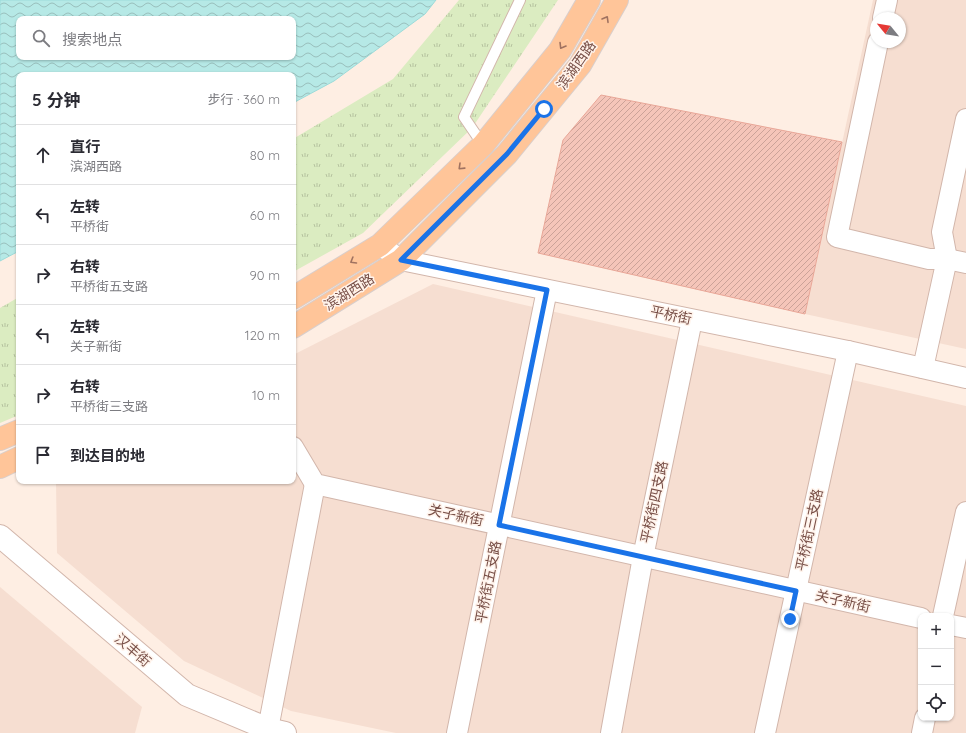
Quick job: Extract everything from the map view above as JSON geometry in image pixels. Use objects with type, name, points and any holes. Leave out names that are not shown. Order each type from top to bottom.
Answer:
[{"type":"main road","name":"滨湖西路","points":[[296,296],[380,245],[483,145],[560,50],[589,0]]},
{"type":"main road","name":"滨湖西路","points":[[296,325],[401,260],[507,154],[580,65],[617,0]]},
{"type":"main road","points":[[0,439],[16,432]]},
{"type":"main road","points":[[0,467],[16,459]]},
{"type":"street","points":[[884,12],[887,0]]},
{"type":"street","points":[[877,48],[836,237],[929,259],[957,261]]},
{"type":"street","points":[[923,368],[957,261],[942,232],[966,119]]},
{"type":"street","name":"平桥街","points":[[380,245],[401,260],[848,351],[966,378]]},
{"type":"street","name":"平桥街五支路","points":[[457,733],[547,290]]},
{"type":"street","name":"平桥街四支路","points":[[611,733],[643,557],[692,320]]},
{"type":"street","name":"平桥街三支路","points":[[765,733],[848,351]]},
{"type":"street","points":[[277,731],[314,484],[296,452]]},
{"type":"street","name":"关子新街","points":[[314,484],[918,617]]},
{"type":"street","points":[[944,613],[966,512]]},
{"type":"street","name":"汉丰街","points":[[0,536],[187,695],[277,731]]},
{"type":"street","points":[[954,626],[966,628]]},
{"type":"street","points":[[922,733],[924,721]]},
{"type":"lane","points":[[483,145],[464,117],[520,0]]},
{"type":"shaded area","points":[[873,0],[966,0],[966,349],[805,314],[870,14],[870,48],[906,48],[906,12],[870,12]]},
{"type":"shaded area","points":[[433,284],[966,406],[966,733],[396,733],[291,711],[184,661],[57,553],[56,484],[296,484],[296,353]]},
{"type":"shaded area","points":[[0,587],[142,707],[135,733],[0,733]]},
{"type":"green space","points":[[459,0],[558,0],[472,128],[363,233],[296,270],[296,137],[393,79]]},
{"type":"green space","points":[[16,299],[16,416],[0,423],[0,308]]},
{"type":"water","points":[[0,0],[436,0],[425,14],[334,81],[296,101],[296,72],[16,72],[16,253],[0,261]]},
{"type":"building","points":[[601,95],[842,142],[805,314],[538,253],[563,140]]},
{"type":"route","points":[[544,109],[507,154],[401,260],[547,290],[499,525],[796,591],[790,619]]}]
